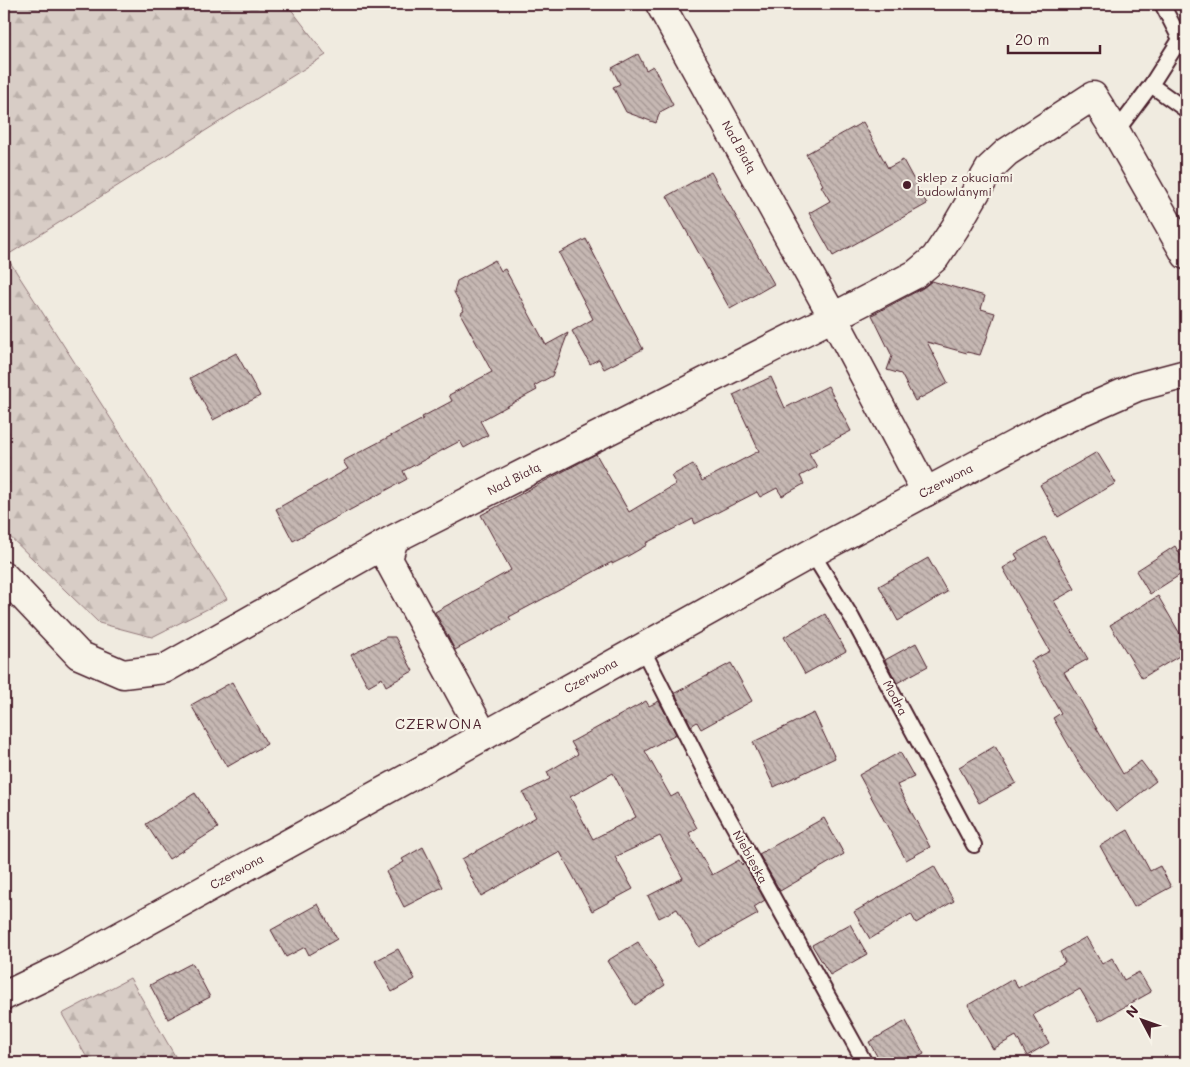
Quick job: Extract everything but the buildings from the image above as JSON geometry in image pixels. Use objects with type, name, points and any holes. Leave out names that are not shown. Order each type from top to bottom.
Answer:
[{"type":"street","name":"Nad Białą","points":[[660,4],[833,317],[926,492]]},
{"type":"street","name":"Nad Białą","points":[[4,576],[79,655],[123,674],[164,669],[394,540],[916,274],[935,258],[990,168],[1008,152],[1093,96],[1116,132]]},
{"type":"street","points":[[1116,132],[1186,255]]},
{"type":"street","name":"Czerwona","points":[[4,996],[64,967],[812,554],[1050,425],[1136,387],[1186,374]]},
{"type":"street","points":[[394,540],[388,559],[484,736]]},
{"type":"lane","points":[[1116,132],[1151,85],[1183,34],[1162,4]]},
{"type":"lane","points":[[1151,85],[1186,110]]},
{"type":"lane","name":"Modra","points":[[812,554],[852,618],[974,845]]},
{"type":"lane","name":"Niebieska","points":[[642,648],[719,800],[865,1063]]},
{"type":"green space","points":[[4,4],[287,4],[326,55],[6,256],[227,599],[152,637],[99,623],[4,531]]},
{"type":"green space","points":[[130,978],[179,1063],[90,1063],[62,1014]]},
{"type":"place","name":"sklep z okuciami budowlanymi","points":[[907,185]]},
{"type":"district","name":"CZERWONA","points":[[439,724]]}]
